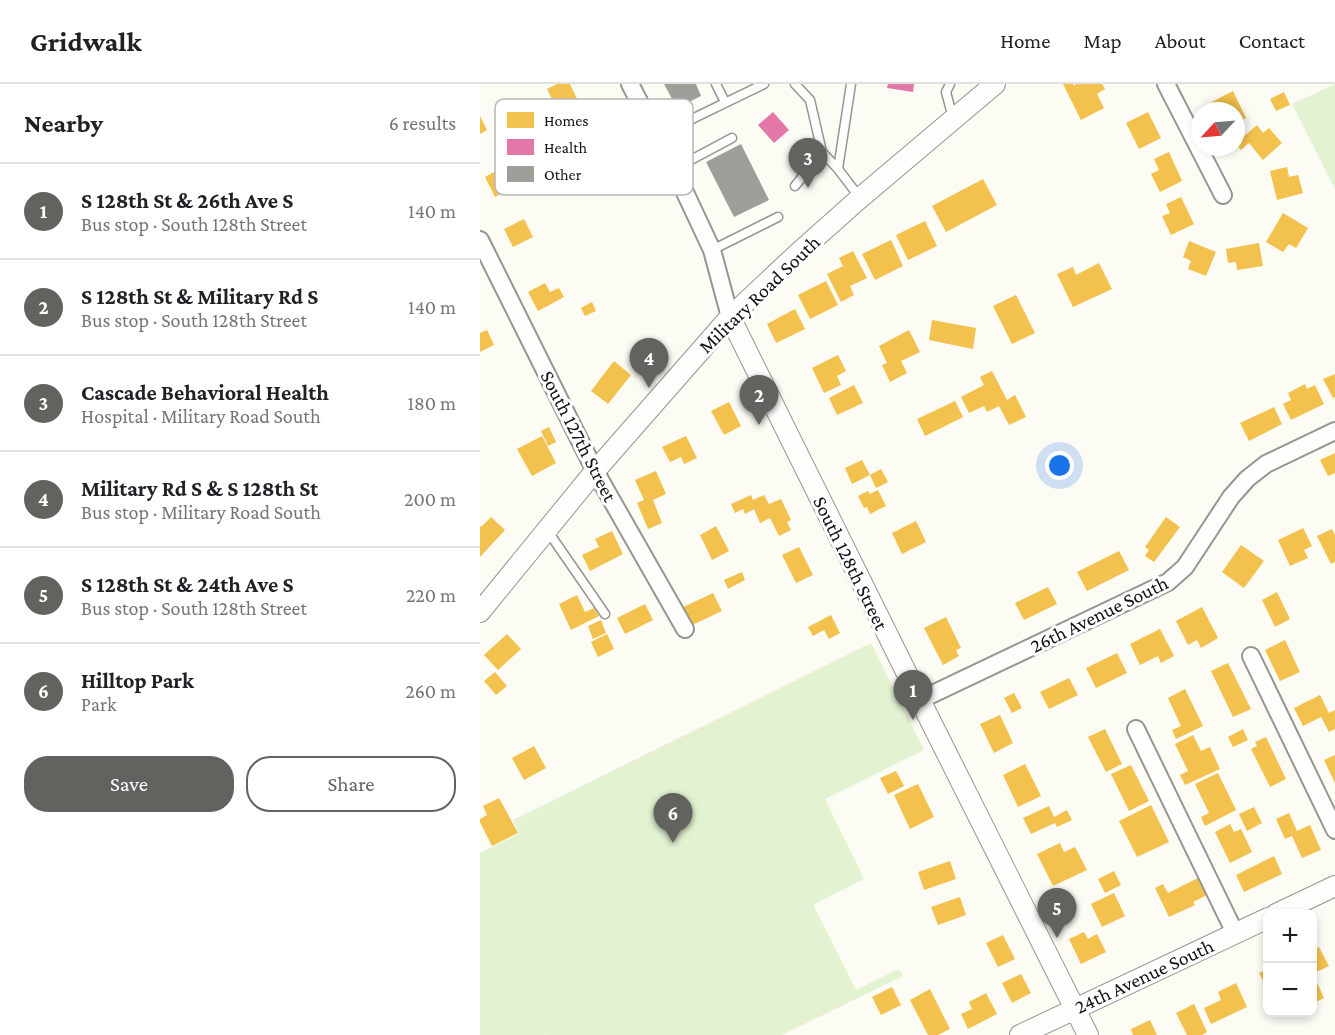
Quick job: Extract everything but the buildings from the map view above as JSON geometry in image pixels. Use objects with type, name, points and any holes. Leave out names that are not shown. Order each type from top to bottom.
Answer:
[{"type":"street","name":"South 128th Street","points":[[630,84],[638,99]]},
{"type":"street","name":"Military Road South","points":[[480,612],[595,471],[730,317],[860,198],[995,84]]},
{"type":"street","points":[[1166,84],[1223,195]]},
{"type":"street","name":"South 128th Street","points":[[686,195],[712,250],[730,317],[1088,1035]]},
{"type":"street","name":"South 127th Street","points":[[480,240],[595,471],[686,629]]},
{"type":"street","name":"26th Avenue South","points":[[920,700],[1168,582],[1185,567],[1231,497],[1247,479],[1266,464],[1335,431]]},
{"type":"street","points":[[1251,656],[1335,830]]},
{"type":"street","points":[[1136,729],[1235,933]]},
{"type":"street","points":[[1287,909],[1335,886]]},
{"type":"street","name":"24th Avenue South","points":[[1020,1035],[1263,920]]},
{"type":"lane","points":[[716,84],[725,102]]},
{"type":"lane","points":[[693,118],[764,84]]},
{"type":"lane","points":[[795,84],[810,100],[822,152],[860,198]]},
{"type":"lane","points":[[838,169],[851,84]]},
{"type":"lane","points":[[950,84],[946,92],[953,119]]},
{"type":"lane","points":[[693,159],[732,138]]},
{"type":"lane","points":[[795,186],[822,152]]},
{"type":"lane","points":[[712,250],[778,218]]},
{"type":"lane","points":[[547,530],[605,614]]},
{"type":"green space","points":[[1335,84],[1335,189],[1292,104]]},
{"type":"green space","points":[[871,643],[924,750],[825,799],[864,879],[813,905],[856,990],[899,969],[903,976],[782,1035],[480,1035],[480,853],[519,834],[513,820]]},
{"type":"place","name":"Cascade Behavioral Health","points":[[808,188]]},
{"type":"place","name":"Military Rd S & S 128th St","points":[[649,388]]},
{"type":"place","name":"S 128th St & Military Rd S","points":[[759,425]]},
{"type":"place","name":"S 128th St & 26th Ave S","points":[[913,720]]},
{"type":"place","name":"Hilltop Park","points":[[673,843]]},
{"type":"place","name":"S 128th St & 24th Ave S","points":[[1057,938]]}]
